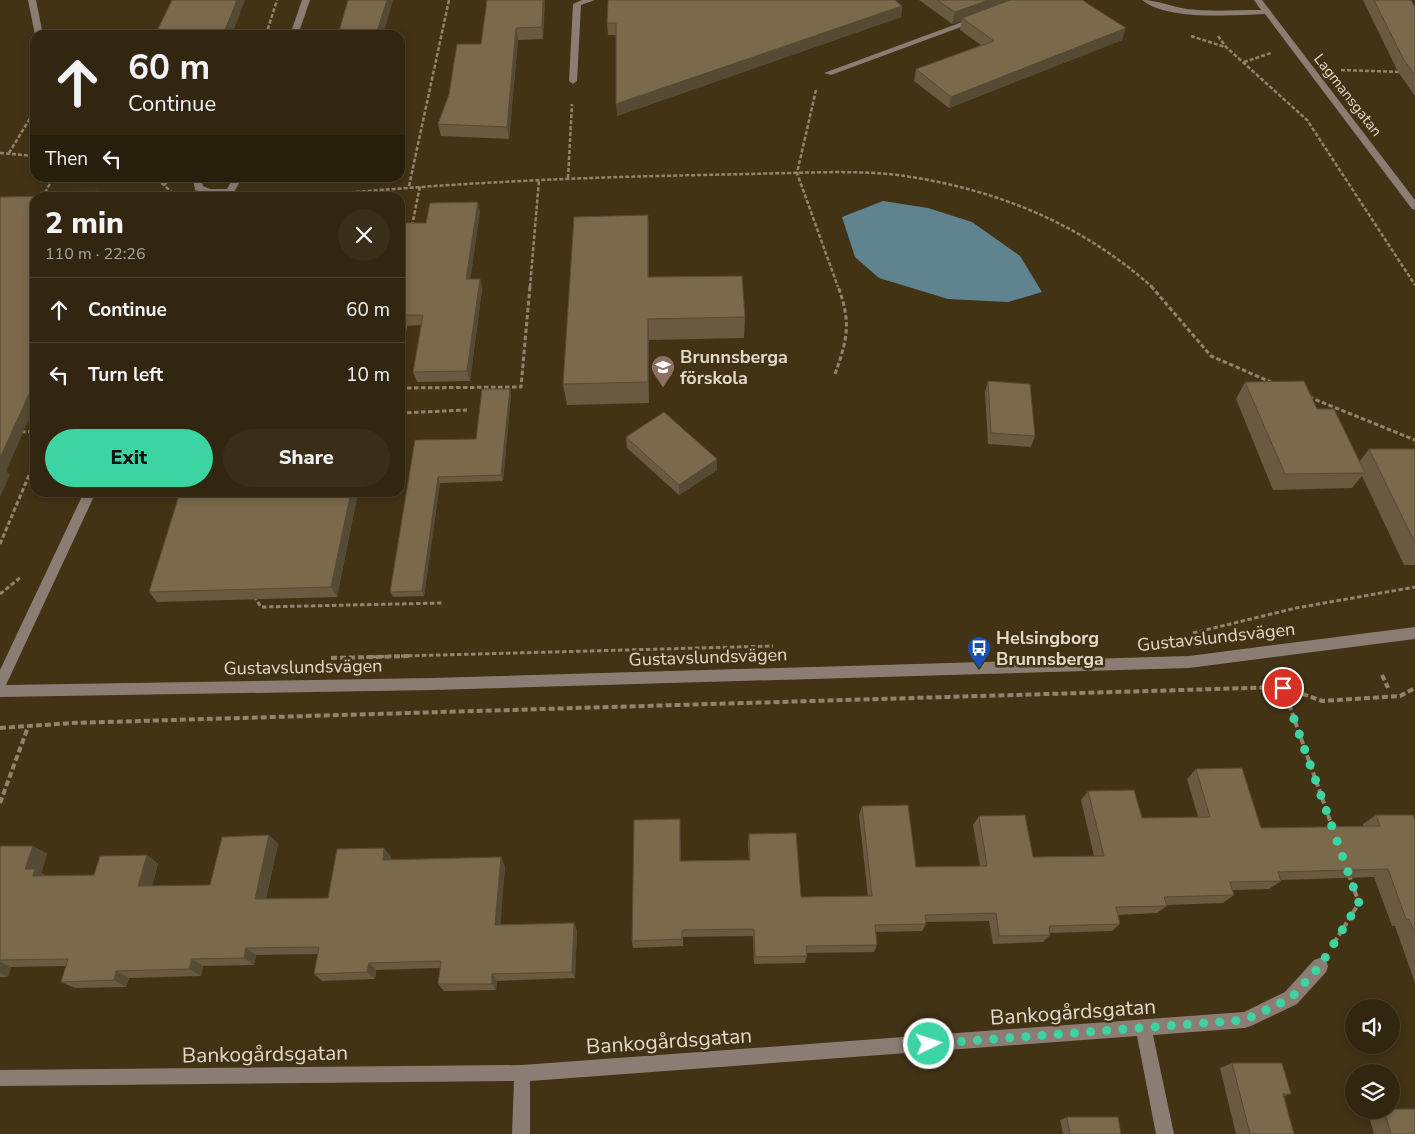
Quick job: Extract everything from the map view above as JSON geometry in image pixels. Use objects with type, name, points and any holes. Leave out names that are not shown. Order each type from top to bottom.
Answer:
[{"type":"street","points":[[32,0],[37,30]]},
{"type":"street","points":[[296,30],[306,0]]},
{"type":"street","points":[[573,81],[577,4],[591,0]]},
{"type":"street","points":[[1146,0],[1157,6],[1186,11],[1266,12]]},
{"type":"street","name":"Lagmansgatan","points":[[1258,0],[1415,207]]},
{"type":"street","points":[[828,73],[986,16]]},
{"type":"street","points":[[197,182],[198,188],[209,192],[230,192]]},
{"type":"street","points":[[0,684],[88,497]]},
{"type":"street","name":"Gustavslundsvägen","points":[[0,691],[422,684],[1189,662],[1415,633]]},
{"type":"street","name":"Bankogårdsgatan","points":[[0,1078],[522,1073],[1245,1020],[1291,998],[1320,966]]},
{"type":"street","points":[[1143,1028],[1165,1134]]},
{"type":"street","points":[[521,1134],[522,1073]]},
{"type":"path","points":[[268,30],[277,0]]},
{"type":"path","points":[[409,186],[449,0]]},
{"type":"path","points":[[1215,31],[1226,47],[1296,108],[1306,120],[1415,285]]},
{"type":"path","points":[[1244,62],[1275,52]]},
{"type":"path","points":[[1341,70],[1406,72]]},
{"type":"path","points":[[828,73],[818,82],[797,173],[847,311],[845,346],[835,374]]},
{"type":"path","points":[[568,178],[573,81]]},
{"type":"path","points":[[9,153],[30,118]]},
{"type":"path","points":[[0,153],[30,155]]},
{"type":"path","points":[[350,192],[409,186],[568,178],[833,172],[896,175],[953,185],[1021,205],[1103,247],[1160,294],[1212,356],[1280,386]]},
{"type":"path","points":[[405,388],[521,387],[539,180]]},
{"type":"path","points":[[158,182],[172,192]]},
{"type":"path","points":[[164,185],[167,182]]},
{"type":"path","points":[[411,231],[420,186]]},
{"type":"path","points":[[405,323],[406,319]]},
{"type":"path","points":[[1307,396],[1415,440]]},
{"type":"path","points":[[405,413],[468,410]]},
{"type":"path","points":[[18,432],[30,431]]},
{"type":"path","points":[[0,544],[30,472]]},
{"type":"path","points":[[1184,634],[1296,608],[1415,587]]},
{"type":"path","points":[[252,593],[261,607],[442,603]]},
{"type":"path","points":[[326,658],[776,646]]},
{"type":"path","points":[[1382,675],[1388,688]]},
{"type":"path","points":[[0,728],[82,723],[1283,688],[1322,701],[1400,696],[1415,688]]},
{"type":"path","points":[[1283,688],[1336,837]]},
{"type":"path","points":[[0,803],[28,727]]},
{"type":"path","points":[[1320,966],[1359,903],[1346,865]]},
{"type":"water","points":[[883,201],[928,208],[972,222],[1020,256],[1042,292],[1008,302],[948,299],[879,278],[855,257],[842,217]]},
{"type":"building","points":[[172,0],[237,0],[225,30],[157,30]]},
{"type":"building","points":[[348,0],[387,0],[378,30],[339,30]]},
{"type":"building","points":[[487,0],[543,0],[542,27],[516,28],[507,127],[438,124],[449,94],[457,44],[481,44]]},
{"type":"building","points":[[608,0],[895,0],[902,6],[616,104],[616,23],[607,23]]},
{"type":"building","points":[[937,0],[989,0],[955,12]]},
{"type":"building","points":[[1010,0],[1082,0],[1126,28],[951,97],[916,69],[994,41],[962,18]]},
{"type":"building","points":[[1374,0],[1411,0],[1415,7],[1415,75],[1404,60]]},
{"type":"building","points":[[98,191],[97,192],[51,192]]},
{"type":"building","points":[[30,196],[30,392],[0,458],[0,197]]},
{"type":"building","points":[[478,202],[466,279],[480,279],[467,371],[413,372],[423,315],[405,315],[405,223],[426,223],[430,203]]},
{"type":"building","points":[[648,215],[648,277],[742,276],[745,317],[648,319],[648,382],[563,384],[574,217]]},
{"type":"building","points":[[988,381],[1030,384],[1035,436],[991,433]]},
{"type":"building","points":[[1304,381],[1317,409],[1334,409],[1365,473],[1285,474],[1245,382]]},
{"type":"building","points":[[482,389],[510,389],[501,475],[438,477],[422,591],[390,592],[415,440],[476,439]]},
{"type":"building","points":[[664,412],[717,459],[679,485],[626,437]]},
{"type":"building","points":[[1369,449],[1415,449],[1415,543]]},
{"type":"building","points":[[178,497],[350,497],[331,587],[149,592]]},
{"type":"building","points":[[1242,768],[1261,828],[1380,826],[1376,815],[1413,815],[1415,820],[1415,934],[1409,919],[1406,919],[1388,869],[1278,872],[1281,881],[1230,882],[1234,895],[1164,897],[1167,906],[1116,907],[1120,924],[1049,926],[1050,935],[999,936],[996,913],[925,915],[926,924],[875,925],[877,945],[806,946],[807,956],[755,957],[754,929],[682,930],[682,939],[632,941],[634,820],[680,819],[680,861],[750,860],[749,834],[796,833],[801,897],[872,896],[862,806],[908,805],[916,867],[987,866],[979,816],[1025,815],[1033,857],[1104,856],[1088,791],[1134,790],[1142,818],[1210,817],[1196,769]]},
{"type":"building","points":[[269,835],[255,899],[328,898],[337,849],[384,848],[383,860],[501,857],[495,925],[574,923],[572,972],[492,974],[492,984],[438,984],[441,961],[369,963],[367,972],[314,974],[319,947],[246,948],[244,958],[192,959],[189,969],[116,971],[114,980],[61,982],[68,959],[0,960],[0,846],[33,846],[25,869],[35,869],[33,876],[94,875],[100,856],[147,855],[138,886],[210,885],[222,837]]},
{"type":"building","points":[[1232,1063],[1282,1063],[1291,1094],[1283,1094],[1294,1134],[1250,1134]]},
{"type":"building","points":[[1400,1109],[1415,1109],[1415,1134],[1391,1134],[1387,1119],[1400,1119]]},
{"type":"building","points":[[1067,1117],[1118,1117],[1121,1134],[1070,1134]]},
{"type":"place","name":"Brunnsberga förskola","points":[[663,388]]},
{"type":"place","name":"Helsingborg Brunnsberga","points":[[979,669]]},
{"type":"route","points":[[929,1044],[1245,1020],[1291,998],[1320,966],[1359,903],[1283,688]]}]
